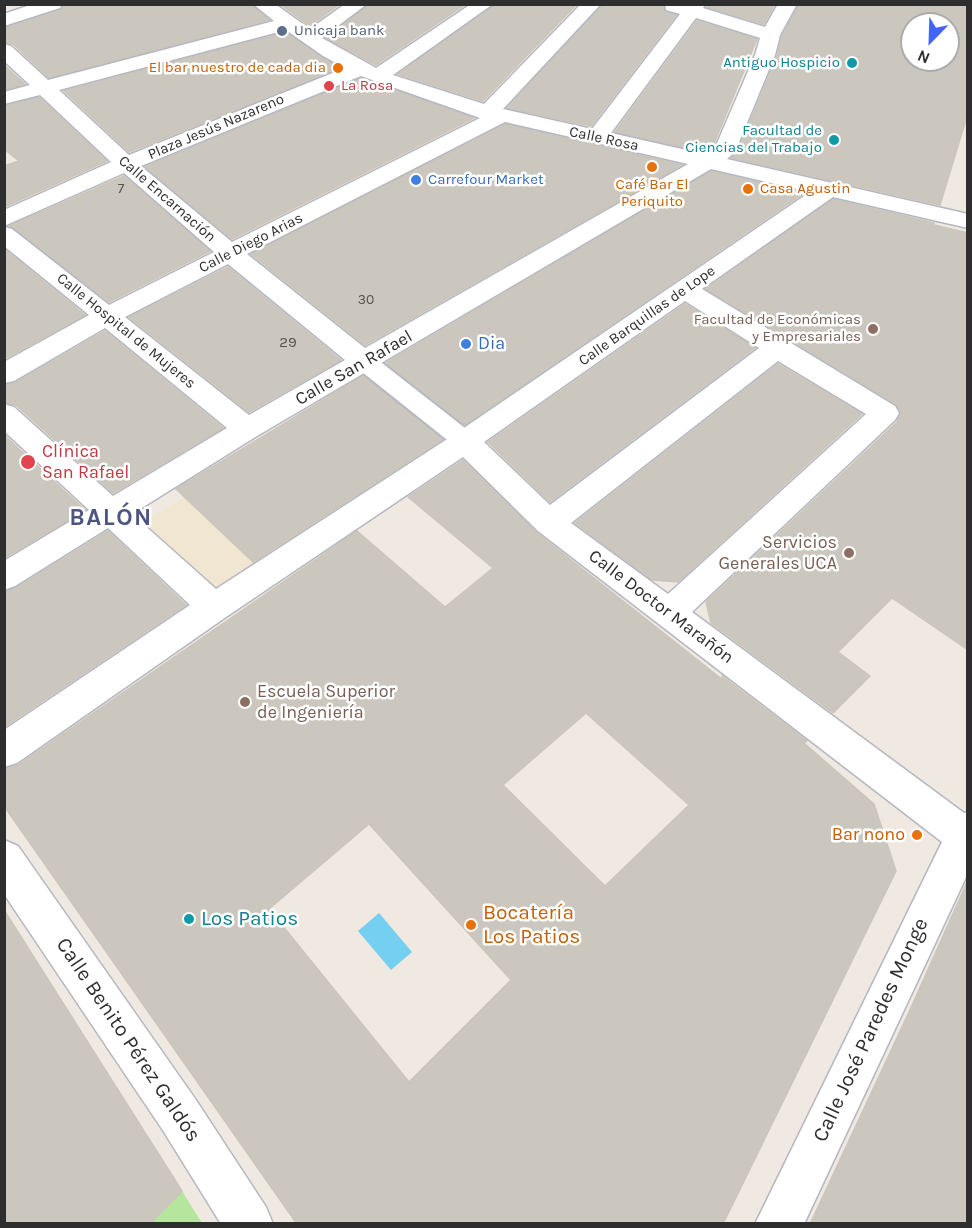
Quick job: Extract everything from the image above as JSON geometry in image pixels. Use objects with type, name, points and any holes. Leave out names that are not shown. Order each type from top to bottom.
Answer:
[{"type":"street","points":[[309,38],[358,4]]},
{"type":"street","name":"Plaza Jesús Nazareno","points":[[4,219],[126,164],[370,72],[484,4]]},
{"type":"street","name":"Calle Diego Arias","points":[[4,374],[106,316],[493,115],[592,4]]},
{"type":"street","points":[[669,4],[695,8],[770,35]]},
{"type":"street","name":"Calle San Rafael","points":[[4,577],[247,429],[724,152],[765,55],[770,35],[788,4]]},
{"type":"street","points":[[4,20],[47,5]]},
{"type":"street","name":"Calle Rosa","points":[[266,6],[330,52],[370,72],[493,115],[968,221]]},
{"type":"street","points":[[597,137],[695,8]]},
{"type":"street","points":[[4,99],[289,23]]},
{"type":"street","name":"Calle Encarnación","points":[[4,50],[126,164],[230,253],[365,362]]},
{"type":"street","name":"Calle Barquillas de Lope","points":[[4,752],[214,607],[465,441],[828,190]]},
{"type":"street","name":"Calle Hospital de Mujeres","points":[[4,234],[247,429]]},
{"type":"street","points":[[670,612],[885,413],[685,289]]},
{"type":"street","points":[[549,523],[777,348]]},
{"type":"street","name":"Calle Doctor Marañón","points":[[365,362],[465,441],[549,523],[966,835]]},
{"type":"street","points":[[4,414],[214,607]]},
{"type":"street","name":"Calle José Paredes Monge","points":[[779,1224],[966,835]]},
{"type":"street","name":"Calle Benito Pérez Galdós","points":[[4,859],[180,1116],[249,1224]]},
{"type":"shaded area","points":[[374,380],[451,439],[219,593],[144,522]]},
{"type":"green space","points":[[182,1191],[202,1223],[150,1224]]},
{"type":"water","points":[[379,913],[412,952],[391,970],[358,931]]},
{"type":"building","points":[[64,4],[251,4],[269,20],[49,78],[13,44],[4,42],[4,28],[61,10]]},
{"type":"building","points":[[280,4],[340,4],[310,26]]},
{"type":"building","points":[[369,4],[466,4],[376,65],[326,38]]},
{"type":"building","points":[[495,4],[577,4],[483,101],[398,74]]},
{"type":"building","points":[[603,4],[663,4],[665,12],[676,15],[591,126],[507,108]]},
{"type":"building","points":[[708,4],[775,4],[764,24],[707,7]]},
{"type":"building","points":[[799,4],[968,4],[968,113],[940,205],[732,158],[737,153],[777,56],[782,36]]},
{"type":"building","points":[[697,21],[757,39],[713,146],[704,152],[615,132]]},
{"type":"building","points":[[286,32],[340,68],[129,152],[64,91]]},
{"type":"building","points":[[4,65],[25,84],[4,90]]},
{"type":"building","points":[[361,78],[474,118],[232,239],[145,167]]},
{"type":"building","points":[[39,97],[107,161],[4,207],[4,166],[19,161],[4,149],[4,106]]},
{"type":"building","points":[[505,124],[682,165],[365,345],[251,254]]},
{"type":"building","points":[[711,171],[804,193],[465,425],[386,363]]},
{"type":"building","points":[[124,176],[210,251],[109,302],[9,226]]},
{"type":"building","points":[[833,199],[968,233],[968,650],[892,598],[838,652],[870,676],[833,713],[711,623],[706,602],[897,422],[901,412],[896,404],[706,289]]},
{"type":"building","points":[[4,249],[85,315],[4,359]]},
{"type":"building","points":[[228,267],[341,360],[249,412],[129,317]]},
{"type":"building","points":[[685,304],[755,348],[550,502],[488,442]]},
{"type":"building","points":[[105,331],[223,428],[113,493],[16,405],[4,402],[4,385],[15,383]]},
{"type":"building","points":[[778,364],[862,414],[678,582],[652,580],[575,523]]},
{"type":"building","points":[[363,376],[443,439],[253,562],[176,489]]},
{"type":"building","name":"Clínica San Rafael","points":[[4,435],[85,510],[4,558]]},
{"type":"building","points":[[463,460],[537,533],[723,680],[722,676],[807,741],[804,743],[874,804],[896,871],[723,1224],[297,1224],[4,806],[4,769],[18,765],[357,531],[445,607],[493,568],[408,497]],"holes":[[[586,713],[689,805],[605,886],[503,785]],[[369,824],[511,980],[409,1082],[269,909]]]},
{"type":"building","points":[[108,531],[186,605],[4,727],[4,592],[16,588]]},
{"type":"building","points":[[968,880],[968,1224],[810,1224],[909,1012]]},
{"type":"building","points":[[4,910],[182,1191],[150,1224],[4,1224]]},
{"type":"place","name":"Unicaja bank","points":[[282,31]]},
{"type":"place","name":"Antiguo Hospicio","points":[[852,63]]},
{"type":"place","name":"El bar nuestro de cada dia","points":[[338,68]]},
{"type":"place","name":"La Rosa","points":[[329,86]]},
{"type":"place","name":"Facultad de Ciencias del Trabajo","points":[[834,140]]},
{"type":"place","name":"Café Bar El Periquito","points":[[652,167]]},
{"type":"place","name":"Carrefour Market","points":[[416,180]]},
{"type":"place","name":"Casa Agustin","points":[[748,189]]},
{"type":"place","name":"Facultad de Económicas y Empresariales","points":[[873,329]]},
{"type":"place","name":"Dia","points":[[466,344]]},
{"type":"place","name":"Clínica San Rafael","points":[[28,462]]},
{"type":"place","name":"Servicios Generales UCA","points":[[849,553]]},
{"type":"place","name":"Escuela Superior de Ingeniería","points":[[245,702]]},
{"type":"place","name":"Bar nono","points":[[917,835]]},
{"type":"place","name":"Los Patios","points":[[189,919]]},
{"type":"place","name":"Bocatería Los Patios","points":[[471,925]]},
{"type":"district","name":"BALÓN","points":[[111,518]]}]
